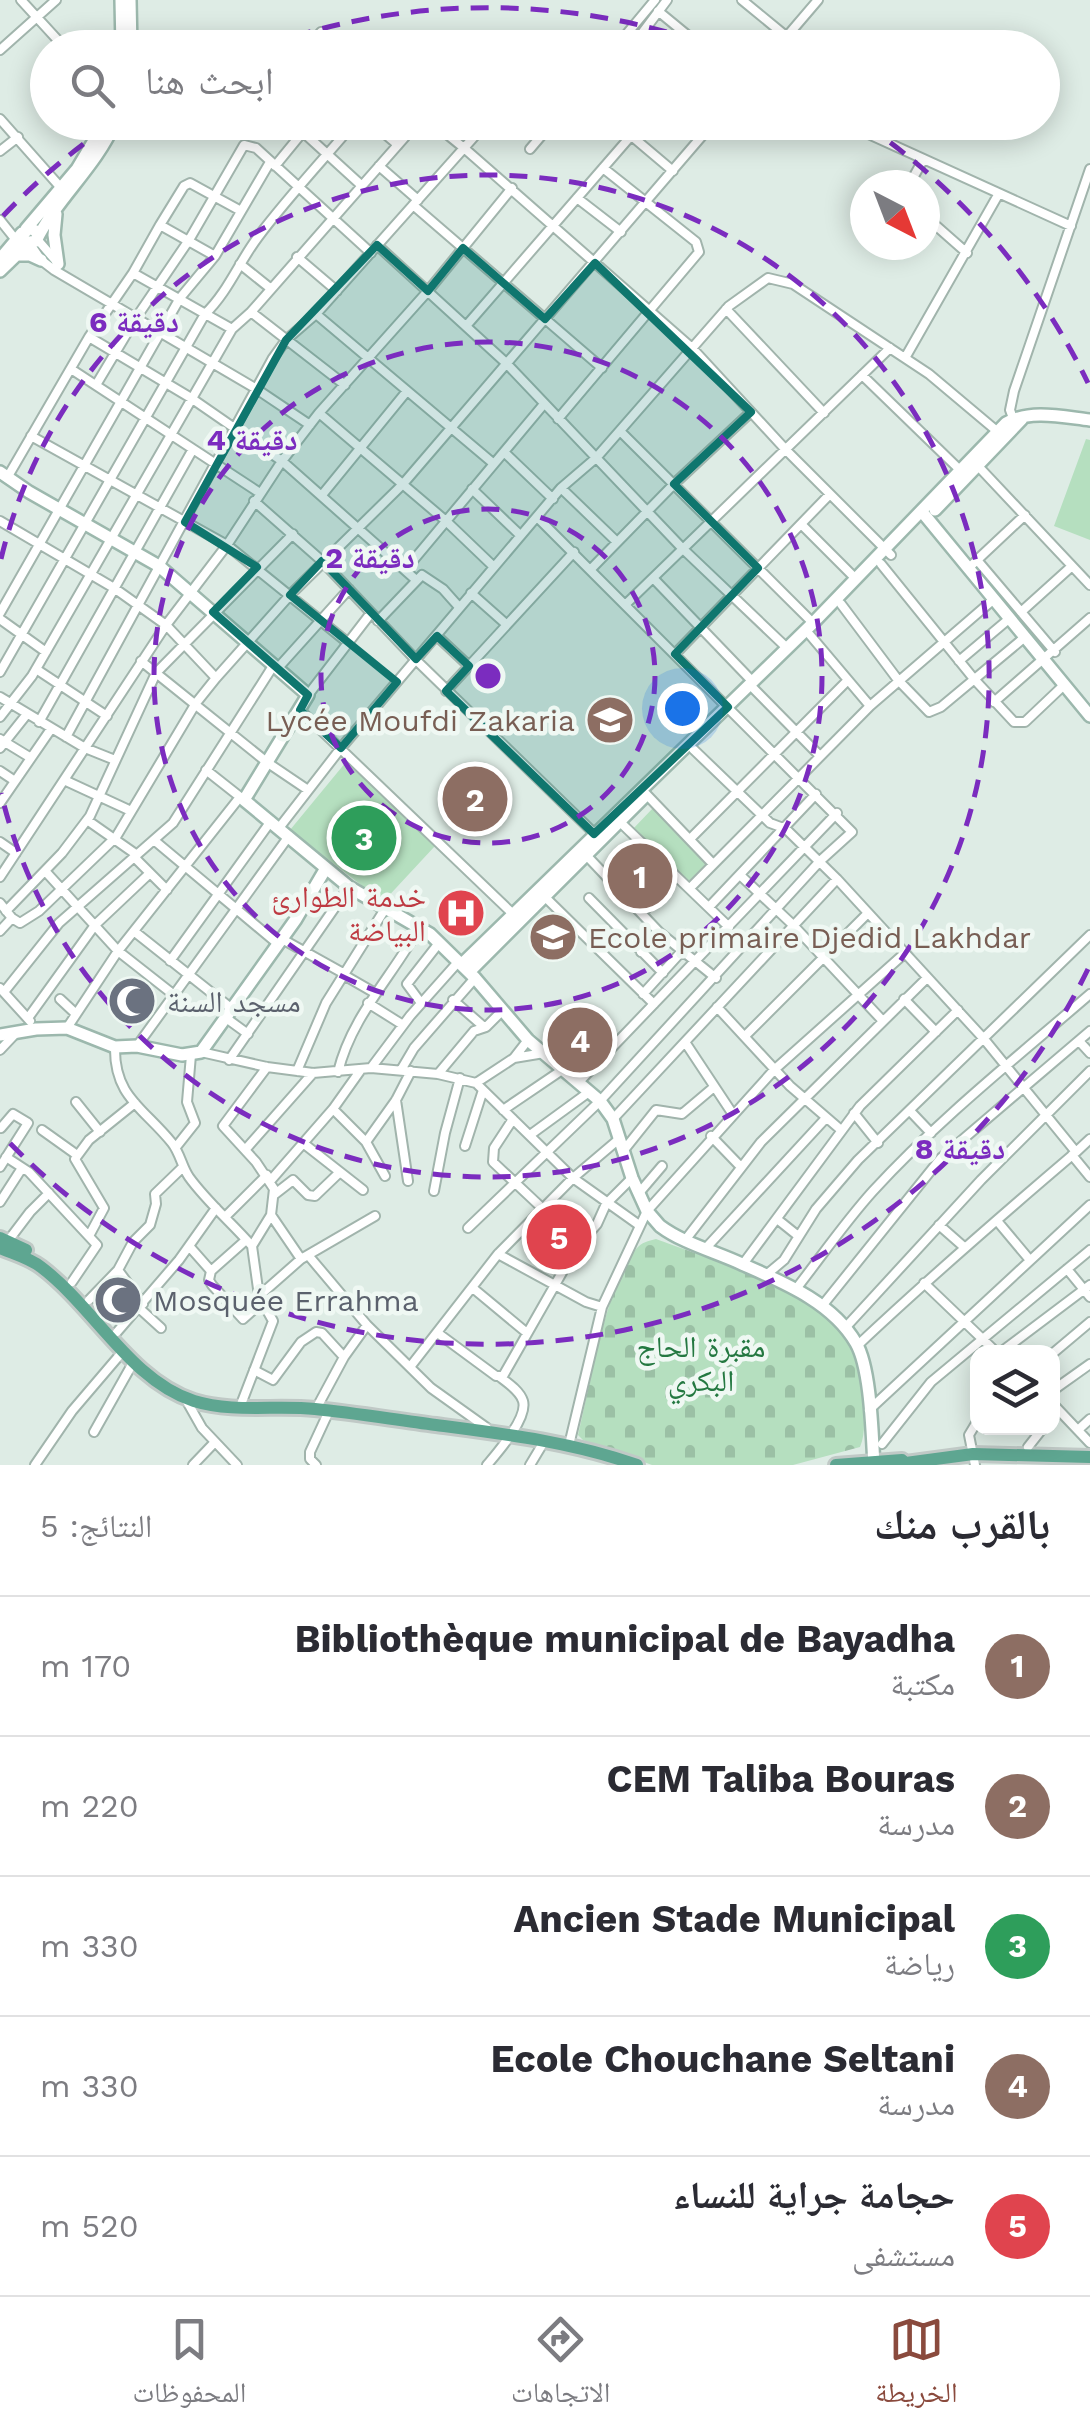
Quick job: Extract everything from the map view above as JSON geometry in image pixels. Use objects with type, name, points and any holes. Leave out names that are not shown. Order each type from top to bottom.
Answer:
[{"type":"main road","points":[[2,1246],[44,1259],[72,1282],[157,1378],[181,1393]]},
{"type":"main road","points":[[2,1246],[40,1266],[83,1304],[156,1383],[181,1393],[240,1406],[322,1410],[511,1433],[637,1465]]},
{"type":"main road","points":[[569,1445],[601,1462],[620,1465]]},
{"type":"main road","points":[[973,1458],[991,1448],[1090,1446]]},
{"type":"main road","points":[[836,1465],[1090,1457]]},
{"type":"street","points":[[21,0],[48,30]]},
{"type":"street","points":[[0,50],[56,0]]},
{"type":"street","points":[[121,0],[122,30]]},
{"type":"street","points":[[130,0],[131,30]]},
{"type":"street","points":[[630,30],[654,0]]},
{"type":"street","points":[[645,30],[667,0]]},
{"type":"street","points":[[742,0],[778,30]]},
{"type":"street","points":[[799,0],[810,9]]},
{"type":"street","points":[[792,30],[818,0]]},
{"type":"street","points":[[658,12],[680,30]]},
{"type":"street","points":[[0,119],[62,189]]},
{"type":"street","points":[[0,151],[18,137]]},
{"type":"street","points":[[0,271],[16,255],[93,140]]},
{"type":"street","points":[[0,259],[28,238],[58,206],[92,164],[105,140]]},
{"type":"street","points":[[46,652],[0,616],[180,298],[215,256],[272,164],[295,140]]},
{"type":"street","points":[[312,140],[361,184]]},
{"type":"street","points":[[0,672],[205,314],[220,299],[240,264],[298,188],[340,140]]},
{"type":"street","points":[[392,140],[398,145]]},
{"type":"street","points":[[0,717],[46,652],[232,329],[402,140]]},
{"type":"street","points":[[454,140],[692,348],[886,556],[944,642],[1006,716],[1020,724],[1064,685]]},
{"type":"street","points":[[66,737],[255,388],[286,340],[316,314],[471,140]]},
{"type":"street","points":[[530,149],[538,140]]},
{"type":"street","points":[[466,326],[628,140]]},
{"type":"street","points":[[637,140],[673,171]]},
{"type":"street","points":[[6,911],[16,923],[22,922],[63,889],[116,837],[196,702],[216,678],[290,595],[404,484],[699,140]]},
{"type":"street","points":[[881,140],[1071,226]]},
{"type":"street","points":[[96,385],[189,240],[244,145],[256,148],[331,217],[428,291],[506,362],[682,548],[787,648]]},
{"type":"street","points":[[917,170],[923,160]]},
{"type":"street","points":[[379,166],[463,248],[602,368]]},
{"type":"street","points":[[558,419],[699,248],[603,168]]},
{"type":"street","points":[[1018,420],[1010,410],[1014,391],[1090,169]]},
{"type":"street","points":[[241,211],[188,184],[3,477],[159,566],[308,695]]},
{"type":"street","points":[[0,877],[166,624],[227,545],[282,462],[512,188]]},
{"type":"street","points":[[906,358],[998,196]]},
{"type":"street","points":[[577,198],[621,232]]},
{"type":"street","points":[[58,206],[54,235],[58,264]]},
{"type":"street","points":[[0,220],[28,238],[71,280]]},
{"type":"street","points":[[160,225],[215,256]]},
{"type":"street","points":[[940,230],[966,253]]},
{"type":"street","points":[[28,238],[41,260]]},
{"type":"street","points":[[16,255],[41,260],[255,388],[310,426]]},
{"type":"street","points":[[297,257],[337,291]]},
{"type":"street","points":[[240,264],[270,288]]},
{"type":"street","points":[[133,273],[232,329]]},
{"type":"street","points":[[170,961],[217,895],[280,828],[341,748],[552,498],[596,458],[726,309],[756,284],[768,278],[780,279],[930,374],[998,432]]},
{"type":"street","points":[[726,309],[824,413]]},
{"type":"street","points":[[250,312],[345,386]]},
{"type":"street","points":[[316,314],[494,464]]},
{"type":"street","points":[[90,338],[235,427],[322,495],[415,579]]},
{"type":"street","points":[[626,604],[890,348]]},
{"type":"street","points":[[71,369],[215,463],[257,497],[446,690],[598,837]]},
{"type":"street","points":[[862,375],[961,472]]},
{"type":"street","points":[[322,495],[407,390]]},
{"type":"street","points":[[406,568],[544,404]]},
{"type":"street","points":[[591,569],[751,412]]},
{"type":"street","points":[[319,414],[446,520],[494,567]]},
{"type":"street","points":[[925,515],[978,466],[1018,420]]},
{"type":"street","points":[[754,685],[787,648],[841,604],[998,432],[1018,420],[1090,420]]},
{"type":"street","points":[[620,431],[758,568],[870,706]]},
{"type":"street","points":[[32,436],[227,545],[347,642]]},
{"type":"street","points":[[39,722],[193,448]]},
{"type":"street","points":[[504,452],[552,498]]},
{"type":"street","points":[[978,466],[1090,586]]},
{"type":"street","points":[[561,488],[617,542]]},
{"type":"street","points":[[472,489],[520,535]]},
{"type":"street","points":[[675,654],[830,494]]},
{"type":"street","points":[[925,515],[973,564],[1050,656],[1064,685],[1086,712]]},
{"type":"street","points":[[973,564],[1025,515]]},
{"type":"street","points":[[468,1228],[547,1154],[594,1097],[716,978],[776,908],[852,832],[537,517]]},
{"type":"street","points":[[0,521],[114,588],[166,624],[216,678]]},
{"type":"street","points":[[801,524],[856,579]]},
{"type":"street","points":[[0,930],[6,911],[46,872],[88,820],[156,673],[292,534]]},
{"type":"street","points":[[446,690],[574,552]]},
{"type":"street","points":[[366,1142],[396,1100],[414,1048],[453,1000],[466,969],[513,914],[754,685],[856,579],[886,556]]},
{"type":"street","points":[[959,661],[1072,566]]},
{"type":"street","points":[[66,1028],[118,952],[242,799],[347,642],[422,574],[459,607]]},
{"type":"street","points":[[652,578],[819,755]]},
{"type":"street","points":[[349,589],[275,668],[172,823],[78,905],[2,990],[32,1023],[66,1028],[115,1047],[136,1046],[313,1073],[360,1072],[370,1068],[460,1078],[479,1086],[573,1178],[639,1225]]},
{"type":"street","points":[[471,593],[506,624]]},
{"type":"street","points":[[690,888],[870,706],[1000,600]]},
{"type":"street","points":[[841,604],[898,680],[929,712],[941,707],[1026,637]]},
{"type":"street","points":[[1015,615],[1026,637],[1050,656]]},
{"type":"street","points":[[994,702],[1090,618]]},
{"type":"street","points":[[436,636],[469,666]]},
{"type":"street","points":[[141,661],[308,790]]},
{"type":"street","points":[[36,668],[107,716]]},
{"type":"street","points":[[690,839],[847,681]]},
{"type":"street","points":[[1086,712],[1090,695]]},
{"type":"street","points":[[0,697],[85,748],[114,760]]},
{"type":"street","points":[[370,1068],[421,1003],[466,969],[545,896],[586,855],[598,837],[620,822],[730,708]]},
{"type":"street","points":[[300,710],[513,914]]},
{"type":"street","points":[[27,714],[2,743],[31,758]]},
{"type":"street","points":[[0,803],[51,729]]},
{"type":"street","points":[[693,749],[770,823],[786,829],[838,879],[984,1038],[1090,1177]]},
{"type":"street","points":[[206,770],[349,887],[420,926],[466,969],[528,1040],[594,1097],[614,1120],[647,1211],[670,1233],[791,1286],[822,1306],[845,1328],[858,1345],[873,1430],[874,1463]]},
{"type":"street","points":[[0,771],[16,781]]},
{"type":"street","points":[[64,780],[130,811]]},
{"type":"street","points":[[646,794],[713,864]]},
{"type":"street","points":[[709,907],[816,794]]},
{"type":"street","points":[[578,1083],[836,813]]},
{"type":"street","points":[[88,820],[116,837],[168,890]]},
{"type":"street","points":[[620,822],[729,927]]},
{"type":"street","points":[[136,1046],[236,910],[280,828]]},
{"type":"street","points":[[155,841],[217,895],[280,942],[375,994]]},
{"type":"street","points":[[0,842],[16,852]]},
{"type":"street","points":[[586,855],[660,932],[716,978]]},
{"type":"street","points":[[176,1147],[195,1123],[187,1102],[196,1054],[280,942],[326,868]]},
{"type":"street","points":[[46,872],[118,952],[174,995]]},
{"type":"street","points":[[0,1050],[32,1023],[94,925],[150,873]]},
{"type":"street","points":[[740,875],[882,1020]]},
{"type":"street","points":[[642,913],[676,876]]},
{"type":"street","points":[[614,1120],[838,879]]},
{"type":"street","points":[[229,1060],[349,887]]},
{"type":"street","points":[[545,896],[654,1004]]},
{"type":"street","points":[[590,898],[663,973]]},
{"type":"street","points":[[297,1071],[342,974],[384,909]]},
{"type":"street","points":[[744,1036],[868,913]]},
{"type":"street","points":[[338,1072],[346,1043],[368,1003],[394,970],[420,926]]},
{"type":"street","points":[[135,932],[190,976],[248,1034]]},
{"type":"street","points":[[642,952],[660,932]]},
{"type":"street","points":[[766,1275],[784,1260],[797,1235],[841,1178],[1090,936]]},
{"type":"street","points":[[408,982],[439,943]]},
{"type":"street","points":[[643,994],[682,951]]},
{"type":"street","points":[[569,1445],[602,1308],[647,1211],[774,1070],[906,953]]},
{"type":"street","points":[[394,970],[408,982],[410,992],[421,1003]]},
{"type":"street","points":[[686,1239],[740,1166],[803,1098],[927,978]]},
{"type":"street","points":[[791,1286],[870,1195],[932,1132],[1090,994]]},
{"type":"street","points":[[904,999],[936,1032]]},
{"type":"street","points":[[60,1000],[75,1013]]},
{"type":"street","points":[[453,1000],[484,1028]]},
{"type":"street","points":[[1081,1002],[1090,1013]]},
{"type":"street","points":[[368,1003],[402,1024]]},
{"type":"street","points":[[718,1007],[774,1070],[841,1130]]},
{"type":"street","points":[[438,1074],[474,1031],[484,1028],[504,1010]]},
{"type":"street","points":[[743,1264],[854,1114],[958,1010]]},
{"type":"street","points":[[0,1035],[17,1032]]},
{"type":"street","points":[[822,1306],[941,1158],[1090,1032]]},
{"type":"street","points":[[465,1146],[479,1086],[514,1058],[528,1040]]},
{"type":"street","points":[[1079,1041],[1090,1053]]},
{"type":"street","points":[[686,1042],[732,1114]]},
{"type":"street","points":[[115,1047],[118,1081],[176,1147],[183,1167],[216,1208],[249,1243],[260,1300],[273,1321],[240,1406]]},
{"type":"street","points":[[514,1058],[544,1053]]},
{"type":"street","points":[[243,1319],[212,1285],[211,1271],[249,1243],[271,1215],[275,1194],[269,1178],[222,1126],[268,1068]]},
{"type":"street","points":[[503,1110],[562,1070]]},
{"type":"street","points":[[845,1328],[939,1225],[1090,1071]]},
{"type":"street","points":[[225,1217],[303,1143],[360,1072]]},
{"type":"street","points":[[246,1150],[313,1073]]},
{"type":"street","points":[[434,1192],[444,1133],[460,1078]]},
{"type":"street","points":[[410,1367],[498,1254],[573,1178],[622,1144],[656,1110],[682,1114],[714,1087]]},
{"type":"street","points":[[530,1136],[594,1097]]},
{"type":"street","points":[[396,1100],[408,1181]]},
{"type":"street","points":[[76,1102],[100,1132]]},
{"type":"street","points":[[89,1236],[104,1208],[75,1164],[77,1155],[134,1103]]},
{"type":"street","points":[[334,1109],[366,1142],[385,1176]]},
{"type":"street","points":[[911,1112],[932,1132]]},
{"type":"street","points":[[0,1167],[28,1124],[13,1114],[1,1128]]},
{"type":"street","points":[[854,1114],[878,1143]]},
{"type":"street","points":[[705,1249],[826,1118]]},
{"type":"street","points":[[513,1119],[492,1156],[493,1162],[542,1208],[576,1248]]},
{"type":"street","points":[[42,1130],[77,1155]]},
{"type":"street","points":[[711,1136],[740,1166]]},
{"type":"street","points":[[858,1345],[1090,1139]]},
{"type":"street","points":[[303,1143],[363,1190]]},
{"type":"street","points":[[6,1157],[49,1194],[97,1245],[72,1282]]},
{"type":"street","points":[[639,1193],[662,1166]]},
{"type":"street","points":[[89,1300],[118,1270],[133,1242],[152,1222],[155,1194],[183,1167]]},
{"type":"street","points":[[0,1202],[22,1168]]},
{"type":"street","points":[[275,1194],[294,1180],[314,1196],[340,1172]]},
{"type":"street","points":[[500,1377],[576,1248],[597,1224],[606,1204],[632,1178]]},
{"type":"street","points":[[2,1246],[49,1194]]},
{"type":"street","points":[[869,1410],[1090,1205]]},
{"type":"street","points":[[117,1332],[216,1208]]},
{"type":"street","points":[[271,1215],[367,1325],[431,1388],[494,1432]]},
{"type":"street","points":[[243,1330],[243,1319],[305,1257],[375,1216]]},
{"type":"street","points":[[777,1219],[797,1235]]},
{"type":"street","points":[[998,1222],[1030,1259]]},
{"type":"street","points":[[939,1225],[964,1247]]},
{"type":"street","points":[[189,1246],[211,1271]]},
{"type":"street","points":[[882,1444],[931,1382],[1090,1250]]},
{"type":"street","points":[[498,1254],[602,1308]]},
{"type":"street","points":[[784,1260],[791,1286]]},
{"type":"street","points":[[118,1270],[161,1328]]},
{"type":"street","points":[[1008,1345],[1088,1291],[1067,1270]]},
{"type":"street","points":[[924,1283],[989,1345]]},
{"type":"street","points":[[474,1289],[527,1333]]},
{"type":"street","points":[[1060,1347],[1090,1322]]},
{"type":"street","points":[[316,1465],[310,1460],[310,1452],[322,1410],[344,1357],[367,1325]]},
{"type":"street","points":[[254,1370],[273,1380],[301,1342],[316,1332],[322,1333],[344,1357]]},
{"type":"street","points":[[439,1334],[500,1377],[524,1402],[511,1433],[487,1465]]},
{"type":"street","points":[[94,1432],[129,1356]]},
{"type":"street","points":[[35,1465],[72,1411],[129,1356]]},
{"type":"street","points":[[1060,1386],[1090,1364]]},
{"type":"street","points":[[181,1393],[202,1428],[237,1465]]},
{"type":"street","points":[[202,1428],[208,1401]]},
{"type":"street","points":[[1060,1414],[1090,1446]]},
{"type":"street","points":[[1078,1429],[1090,1419]]},
{"type":"street","points":[[873,1430],[892,1463]]},
{"type":"street","points":[[970,1433],[973,1458]]},
{"type":"street","points":[[1028,1447],[1037,1435]]},
{"type":"street","points":[[530,1465],[545,1440]]},
{"type":"street","points":[[194,1465],[215,1442]]},
{"type":"highlighted area","points":[[377,245],[428,291],[463,248],[545,319],[595,263],[751,412],[674,484],[758,568],[675,654],[728,707],[594,834],[446,691],[469,666],[437,636],[416,659],[322,561],[290,595],[397,682],[341,748],[300,710],[308,695],[213,612],[257,567],[185,522],[286,340]]},
{"type":"green space","points":[[1086,439],[1090,440],[1090,540],[1054,526]]},
{"type":"green space","points":[[346,762],[435,846],[383,902],[290,830]]},
{"type":"green space","points":[[653,808],[708,862],[689,881],[678,871],[675,873],[632,830]]},
{"type":"green space","name":"مقبرة الحاج البكري","points":[[656,1239],[774,1286],[831,1321],[850,1341],[861,1363],[864,1428],[860,1447],[793,1465],[652,1465],[578,1435],[616,1286],[636,1249]]},
{"type":"place","name":"Lycée Moufdi Zakaria","points":[[610,720]]},
{"type":"place","name":"CEM Taliba Bouras","points":[[475,799]]},
{"type":"place","name":"Ancien Stade Municipal","points":[[364,838]]},
{"type":"place","name":"Bibliothèque municipal de Bayadha","points":[[640,876]]},
{"type":"place","name":"خدمة الطوارئ البياضة","points":[[461,913]]},
{"type":"place","name":"Ecole primaire Djedid Lakhdar","points":[[553,937]]},
{"type":"place","name":"مسجد السنة","points":[[132,1001]]},
{"type":"place","name":"Ecole Chouchane Seltani","points":[[580,1040]]},
{"type":"place","name":"حجامة جراية للنساء","points":[[559,1237]]},
{"type":"place","name":"Mosquée Errahma","points":[[118,1300]]}]
